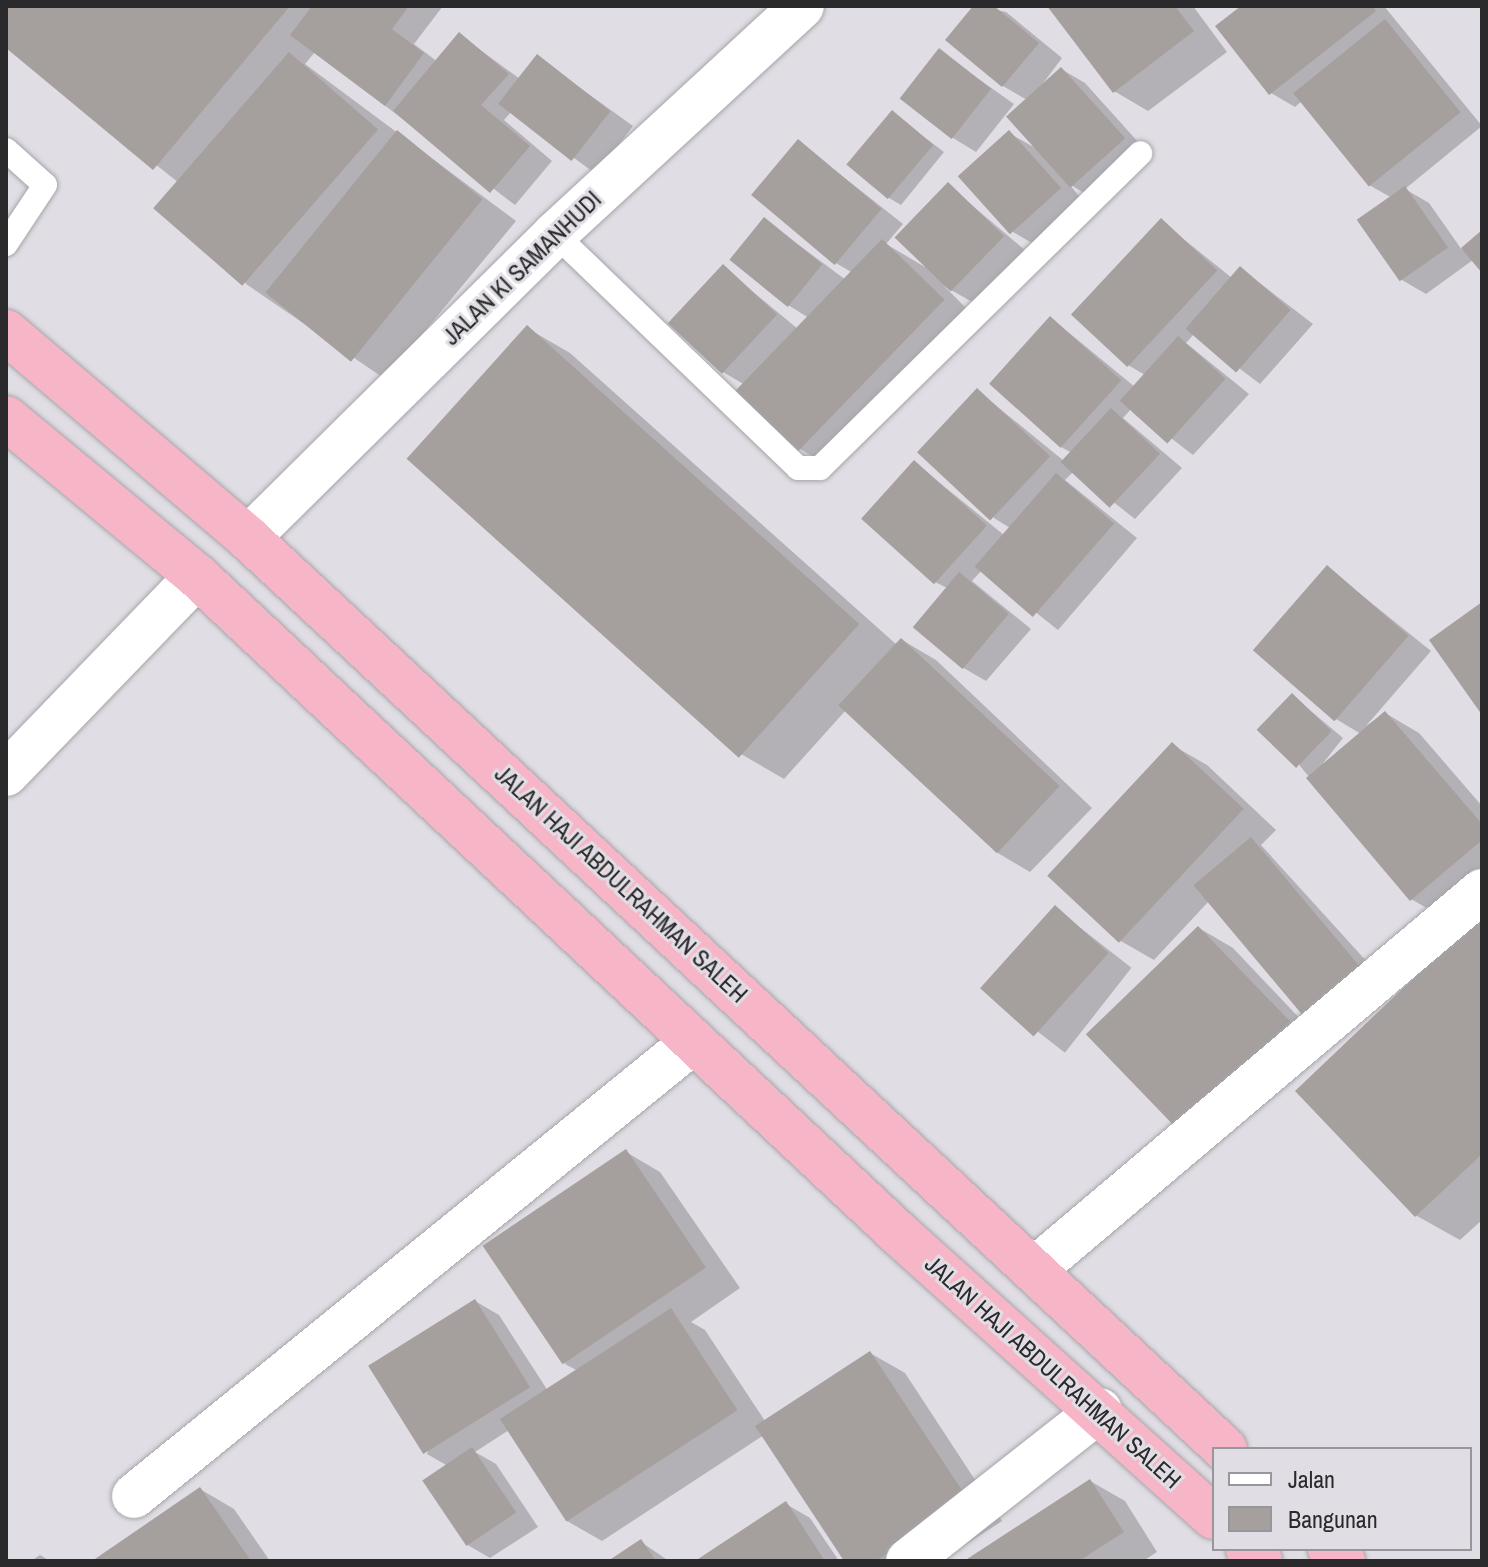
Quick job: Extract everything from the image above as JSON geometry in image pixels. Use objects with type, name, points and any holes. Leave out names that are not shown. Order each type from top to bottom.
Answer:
[{"type":"highway","name":"JALAN HAJI ABDULRAHMAN SALEH","points":[[6,332],[248,538],[1036,1268],[1223,1447]]},
{"type":"highway","name":"JALAN HAJI ABDULRAHMAN SALEH","points":[[6,418],[197,576],[693,1042],[1212,1515]]},
{"type":"street","name":"JALAN KI SAMANHUDI","points":[[248,538],[555,234],[802,6]]},
{"type":"street","points":[[6,774],[197,576]]},
{"type":"street","points":[[1036,1268],[1482,891]]},
{"type":"street","points":[[134,1496],[693,1042]]},
{"type":"street","points":[[908,1561],[1100,1410]]},
{"type":"lane","points":[[6,150],[45,185],[6,244]]},
{"type":"lane","points":[[555,234],[798,468],[820,468],[1140,153]]},
{"type":"building","points":[[6,6],[290,6],[153,170],[6,48]]},
{"type":"building","points":[[312,6],[409,6],[392,29],[424,53],[385,106],[290,35]]},
{"type":"building","points":[[973,6],[994,6],[1039,43],[1002,87],[945,40]]},
{"type":"building","points":[[1047,6],[1175,6],[1194,31],[1113,93]]},
{"type":"building","points":[[1241,6],[1373,6],[1376,11],[1269,95],[1215,26]]},
{"type":"building","points":[[1385,19],[1461,112],[1369,187],[1293,93]]},
{"type":"building","points":[[459,32],[509,74],[481,105],[530,146],[490,193],[393,111]]},
{"type":"building","points":[[939,48],[991,89],[952,139],[900,98]]},
{"type":"building","points":[[289,52],[378,129],[242,286],[153,208]]},
{"type":"building","points":[[537,54],[610,111],[571,161],[498,104]]},
{"type":"building","points":[[1061,67],[1125,138],[1070,188],[1006,117]]},
{"type":"building","points":[[892,110],[933,145],[888,199],[846,164]]},
{"type":"building","points":[[397,130],[482,199],[351,362],[265,292]]},
{"type":"building","points":[[1009,130],[1061,188],[1010,234],[958,176]]},
{"type":"building","points":[[798,139],[881,209],[835,265],[751,195]]},
{"type":"building","points":[[948,182],[1004,236],[951,292],[895,237]]},
{"type":"building","points":[[1405,186],[1448,247],[1400,281],[1357,220]]},
{"type":"building","points":[[764,217],[822,264],[788,307],[729,260]]},
{"type":"building","points":[[1161,218],[1217,271],[1127,367],[1071,315]]},
{"type":"building","points":[[1482,230],[1482,273],[1461,248]]},
{"type":"building","points":[[882,239],[945,299],[798,451],[735,391]]},
{"type":"building","points":[[723,264],[777,314],[722,374],[668,323]]},
{"type":"building","points":[[1240,266],[1291,310],[1236,373],[1186,329]]},
{"type":"building","points":[[1050,316],[1121,380],[1060,448],[989,384]]},
{"type":"building","points":[[527,325],[859,624],[739,758],[407,459]]},
{"type":"building","points":[[1178,336],[1226,379],[1167,443],[1120,401]]},
{"type":"building","points":[[977,388],[1050,456],[990,521],[917,452]]},
{"type":"building","points":[[1111,408],[1160,454],[1110,508],[1061,462]]},
{"type":"building","points":[[914,460],[987,526],[934,584],[861,519]]},
{"type":"building","points":[[1056,473],[1114,524],[1033,617],[975,567]]},
{"type":"building","points":[[1327,565],[1409,636],[1334,721],[1253,650]]},
{"type":"building","points":[[959,572],[1009,614],[963,669],[913,627]]},
{"type":"building","points":[[1482,602],[1482,715],[1429,640]]},
{"type":"building","points":[[901,638],[1060,786],[997,853],[838,705]]},
{"type":"building","points":[[1292,693],[1332,731],[1296,768],[1257,730]]},
{"type":"building","points":[[1385,711],[1482,824],[1482,840],[1410,901],[1306,778]]},
{"type":"building","points":[[1172,742],[1244,809],[1119,943],[1047,876]]},
{"type":"building","points":[[1251,837],[1365,973],[1307,1021],[1194,885]]},
{"type":"building","points":[[1055,905],[1109,953],[1034,1036],[980,988]]},
{"type":"building","points":[[1482,913],[1482,1154],[1415,1217],[1295,1091]]},
{"type":"building","points":[[1198,926],[1290,1022],[1178,1130],[1086,1034]]},
{"type":"building","points":[[626,1149],[706,1268],[563,1364],[483,1246]]},
{"type":"building","points":[[475,1299],[530,1387],[423,1454],[368,1366]]},
{"type":"building","points":[[671,1308],[737,1410],[566,1521],[500,1419]]},
{"type":"building","points":[[870,1351],[969,1501],[876,1561],[844,1561],[755,1426]]},
{"type":"building","points":[[472,1447],[516,1512],[466,1546],[422,1481]]},
{"type":"building","points":[[1090,1479],[1124,1532],[1079,1561],[964,1561]]},
{"type":"building","points":[[200,1487],[251,1561],[92,1561]]},
{"type":"building","points":[[786,1501],[825,1561],[695,1561]]},
{"type":"building","points":[[641,1539],[656,1561],[608,1561]]}]
